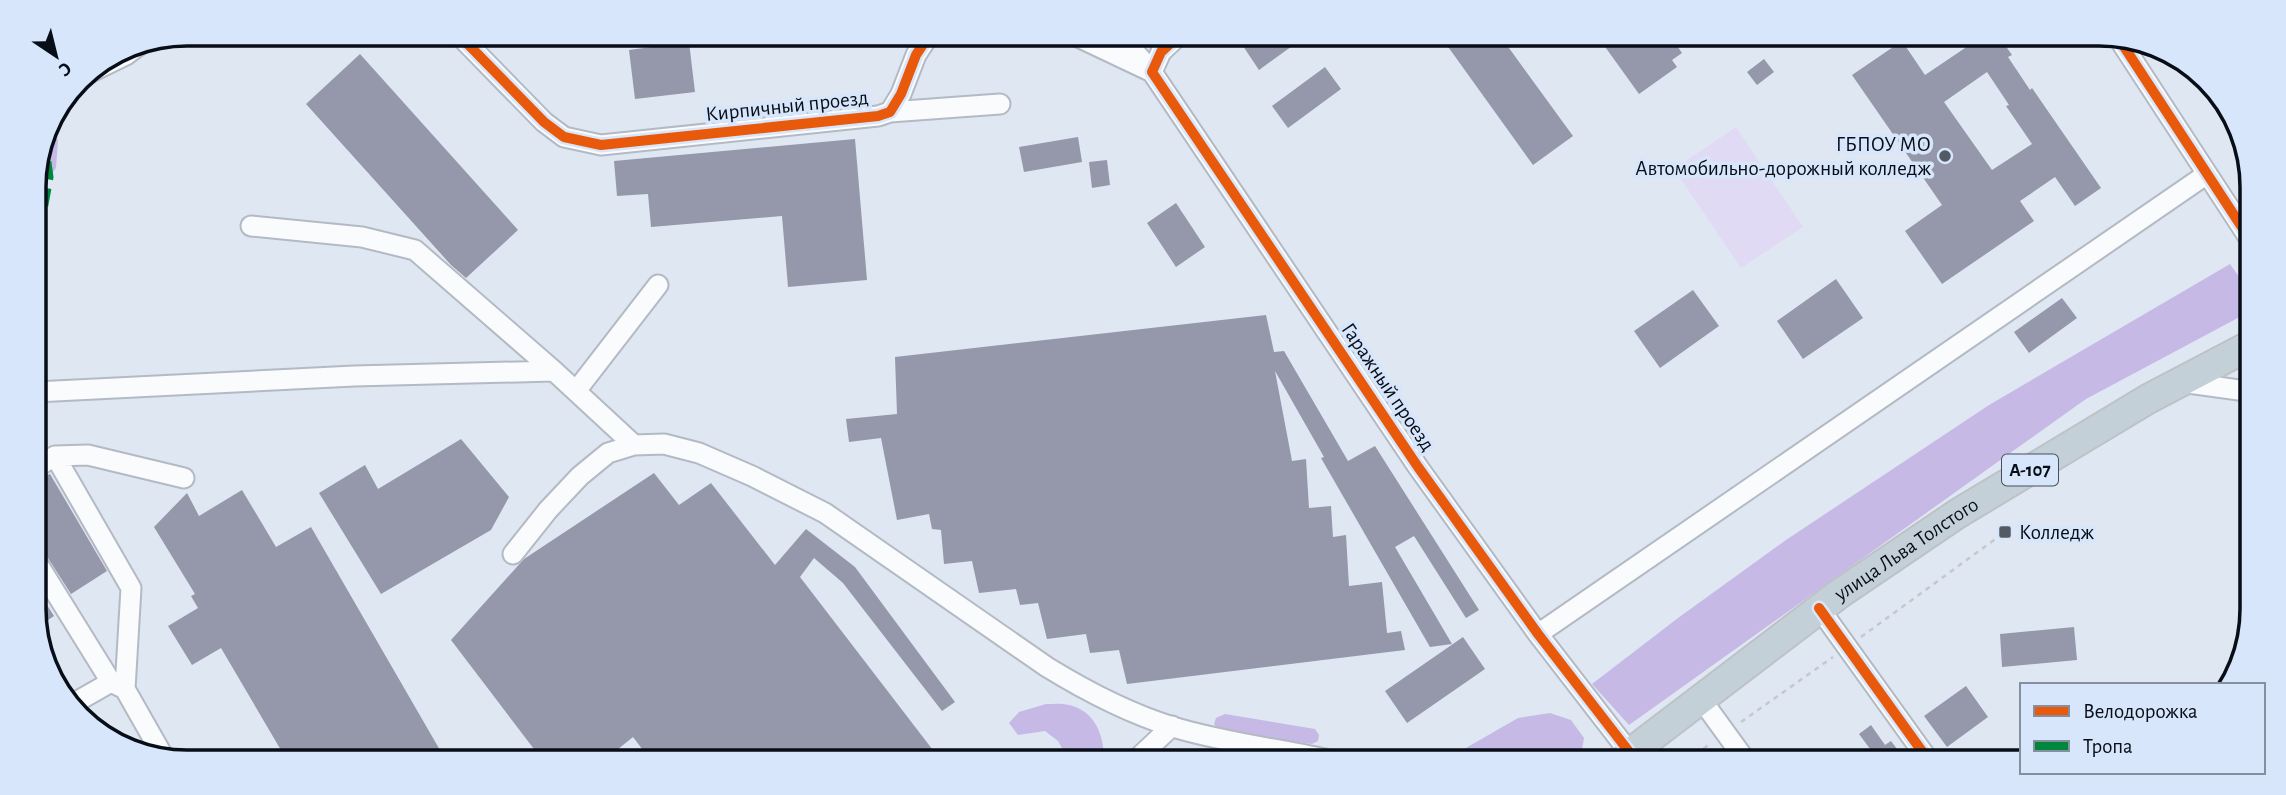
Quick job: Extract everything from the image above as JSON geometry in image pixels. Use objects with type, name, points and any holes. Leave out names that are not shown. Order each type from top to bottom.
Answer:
[{"type":"highway","name":"улица Льва Толстого","points":[[1635,749],[1819,608],[1956,514],[2180,382],[2240,351]]},
{"type":"street","name":"Кирпичный проезд","points":[[470,46],[544,122],[564,136],[601,145],[878,116],[890,112],[922,46]]},
{"type":"street","points":[[1097,46],[1152,72],[1161,52],[1167,46]]},
{"type":"street","name":"Гаражный проезд","points":[[1130,46],[1152,72],[1418,467],[1620,749]]},
{"type":"street","points":[[2126,48],[2240,224]]},
{"type":"street","points":[[890,112],[1000,104]]},
{"type":"street","points":[[1538,634],[2207,174]]},
{"type":"street","points":[[251,226],[362,237],[415,250],[634,445]]},
{"type":"street","points":[[576,391],[658,285]]},
{"type":"street","points":[[46,391],[354,376],[554,371]]},
{"type":"street","points":[[2180,382],[2240,390]]},
{"type":"street","points":[[513,554],[548,510],[580,476],[608,453],[634,445],[664,444],[699,453],[825,513],[1084,690],[1129,711],[1172,726],[1273,749]]},
{"type":"street","points":[[46,461],[55,456],[88,455],[184,478]]},
{"type":"street","points":[[55,456],[131,588],[118,686]]},
{"type":"street","points":[[46,576],[156,746]]},
{"type":"street","points":[[1819,608],[1920,749]]},
{"type":"street","points":[[80,702],[118,686]]},
{"type":"street","points":[[1701,699],[1737,749]]},
{"type":"street","points":[[1147,750],[1172,726]]},
{"type":"path","points":[[1702,749],[2005,532]]},
{"type":"shaded area","points":[[1736,127],[1803,227],[1741,268],[1674,169]]},
{"type":"shaded area","points":[[54,137],[58,140],[56,168],[46,182]]},
{"type":"shaded area","points":[[2230,264],[2240,278],[2240,317],[2086,399],[1629,725],[1592,684],[1786,540],[1989,405]]},
{"type":"shaded area","points":[[1046,704],[1066,704],[1078,708],[1096,725],[1103,750],[1063,750],[1058,741],[1045,731],[1018,735],[1009,723],[1019,712]]},
{"type":"shaded area","points":[[1550,713],[1571,720],[1584,738],[1582,749],[1464,749],[1518,718]]},
{"type":"shaded area","points":[[1225,714],[1315,729],[1319,735],[1318,741],[1312,744],[1220,733],[1214,724],[1216,718]]},
{"type":"building","points":[[689,46],[695,92],[635,99],[629,50]]},
{"type":"building","points":[[1243,46],[1292,46],[1259,70]]},
{"type":"building","points":[[1447,46],[1508,46],[1573,136],[1533,165]]},
{"type":"building","points":[[1604,46],[1677,46],[1682,53],[1672,60],[1677,67],[1639,94]]},
{"type":"building","name":"ГБПОУ МО Автомобильно-дорожный колледж","points":[[1895,46],[1905,46],[1925,75],[1968,46],[2006,46],[2012,55],[2008,57],[2030,90],[2032,88],[2101,188],[2075,206],[2055,177],[2020,201],[2034,221],[1942,284],[1905,231],[1942,205],[1852,75]],"holes":[[[1987,72],[2009,105],[2006,106],[2032,144],[1992,170],[1944,102]]]},
{"type":"building","points":[[360,54],[518,230],[466,278],[451,265],[306,104]]},
{"type":"building","points":[[1764,59],[1774,72],[1757,85],[1747,72]]},
{"type":"building","points":[[1325,67],[1341,89],[1288,128],[1272,106]]},
{"type":"building","points":[[1078,137],[1082,162],[1024,172],[1019,147]]},
{"type":"building","points":[[855,139],[867,280],[788,287],[782,216],[651,227],[648,194],[617,196],[614,161]]},
{"type":"building","points":[[1107,160],[1110,185],[1092,188],[1089,162]]},
{"type":"building","points":[[1176,203],[1205,247],[1176,267],[1147,223]]},
{"type":"building","points":[[1836,279],[1863,318],[1803,359],[1777,321]]},
{"type":"building","points":[[1693,290],[1719,326],[1660,368],[1634,331]]},
{"type":"building","points":[[2062,298],[2077,318],[2029,353],[2014,332]]},
{"type":"building","points":[[1266,315],[1274,352],[1284,351],[1348,461],[1375,446],[1479,610],[1466,618],[1414,536],[1395,547],[1452,644],[1430,647],[1321,458],[1324,457],[1275,371],[1292,461],[1306,459],[1309,508],[1331,506],[1333,537],[1346,535],[1349,586],[1382,582],[1387,633],[1401,631],[1405,650],[1127,684],[1119,650],[1090,653],[1086,634],[1047,639],[1038,603],[1020,605],[1016,589],[979,593],[972,561],[944,564],[941,530],[932,529],[929,514],[897,520],[881,438],[849,442],[846,419],[897,414],[895,357]]},
{"type":"building","points":[[461,439],[509,497],[491,530],[381,594],[319,493],[365,465],[378,489]]},
{"type":"building","points":[[654,473],[679,505],[711,483],[775,565],[806,529],[855,567],[955,702],[942,711],[843,583],[814,558],[800,577],[933,750],[643,750],[633,737],[617,750],[535,750],[451,640],[524,559]]},
{"type":"building","points":[[50,474],[107,571],[71,594],[46,555],[46,476]]},
{"type":"building","points":[[242,490],[276,547],[311,527],[440,750],[281,750],[221,648],[192,665],[168,626],[198,608],[191,596],[195,594],[154,527],[187,493],[199,516]]},
{"type":"building","points":[[46,604],[54,616],[47,621]]},
{"type":"building","points":[[2074,627],[2077,660],[2002,667],[2000,634]]},
{"type":"building","points":[[1463,637],[1485,669],[1407,723],[1385,691]]},
{"type":"building","points":[[1966,686],[1988,717],[1947,747],[1924,716]]},
{"type":"building","points":[[1871,725],[1885,745],[1891,741],[1897,749],[1870,749],[1859,734]]},
{"type":"marked path","points":[[46,193],[49,177],[47,166]]},
{"type":"cycle path","points":[[470,46],[544,122],[564,137],[601,145],[878,116],[890,112],[922,46]]},
{"type":"cycle path","points":[[1167,46],[1161,52],[1152,72],[1418,467],[1538,634],[1627,749]]},
{"type":"cycle path","points":[[2125,48],[2240,224]]},
{"type":"cycle path","points":[[1819,608],[1920,749]]},
{"type":"place","name":"ГБПОУ МО Автомобильно-дорожный колледж","points":[[1945,156]]},
{"type":"place","name":"Колледж","points":[[2005,532]]}]
